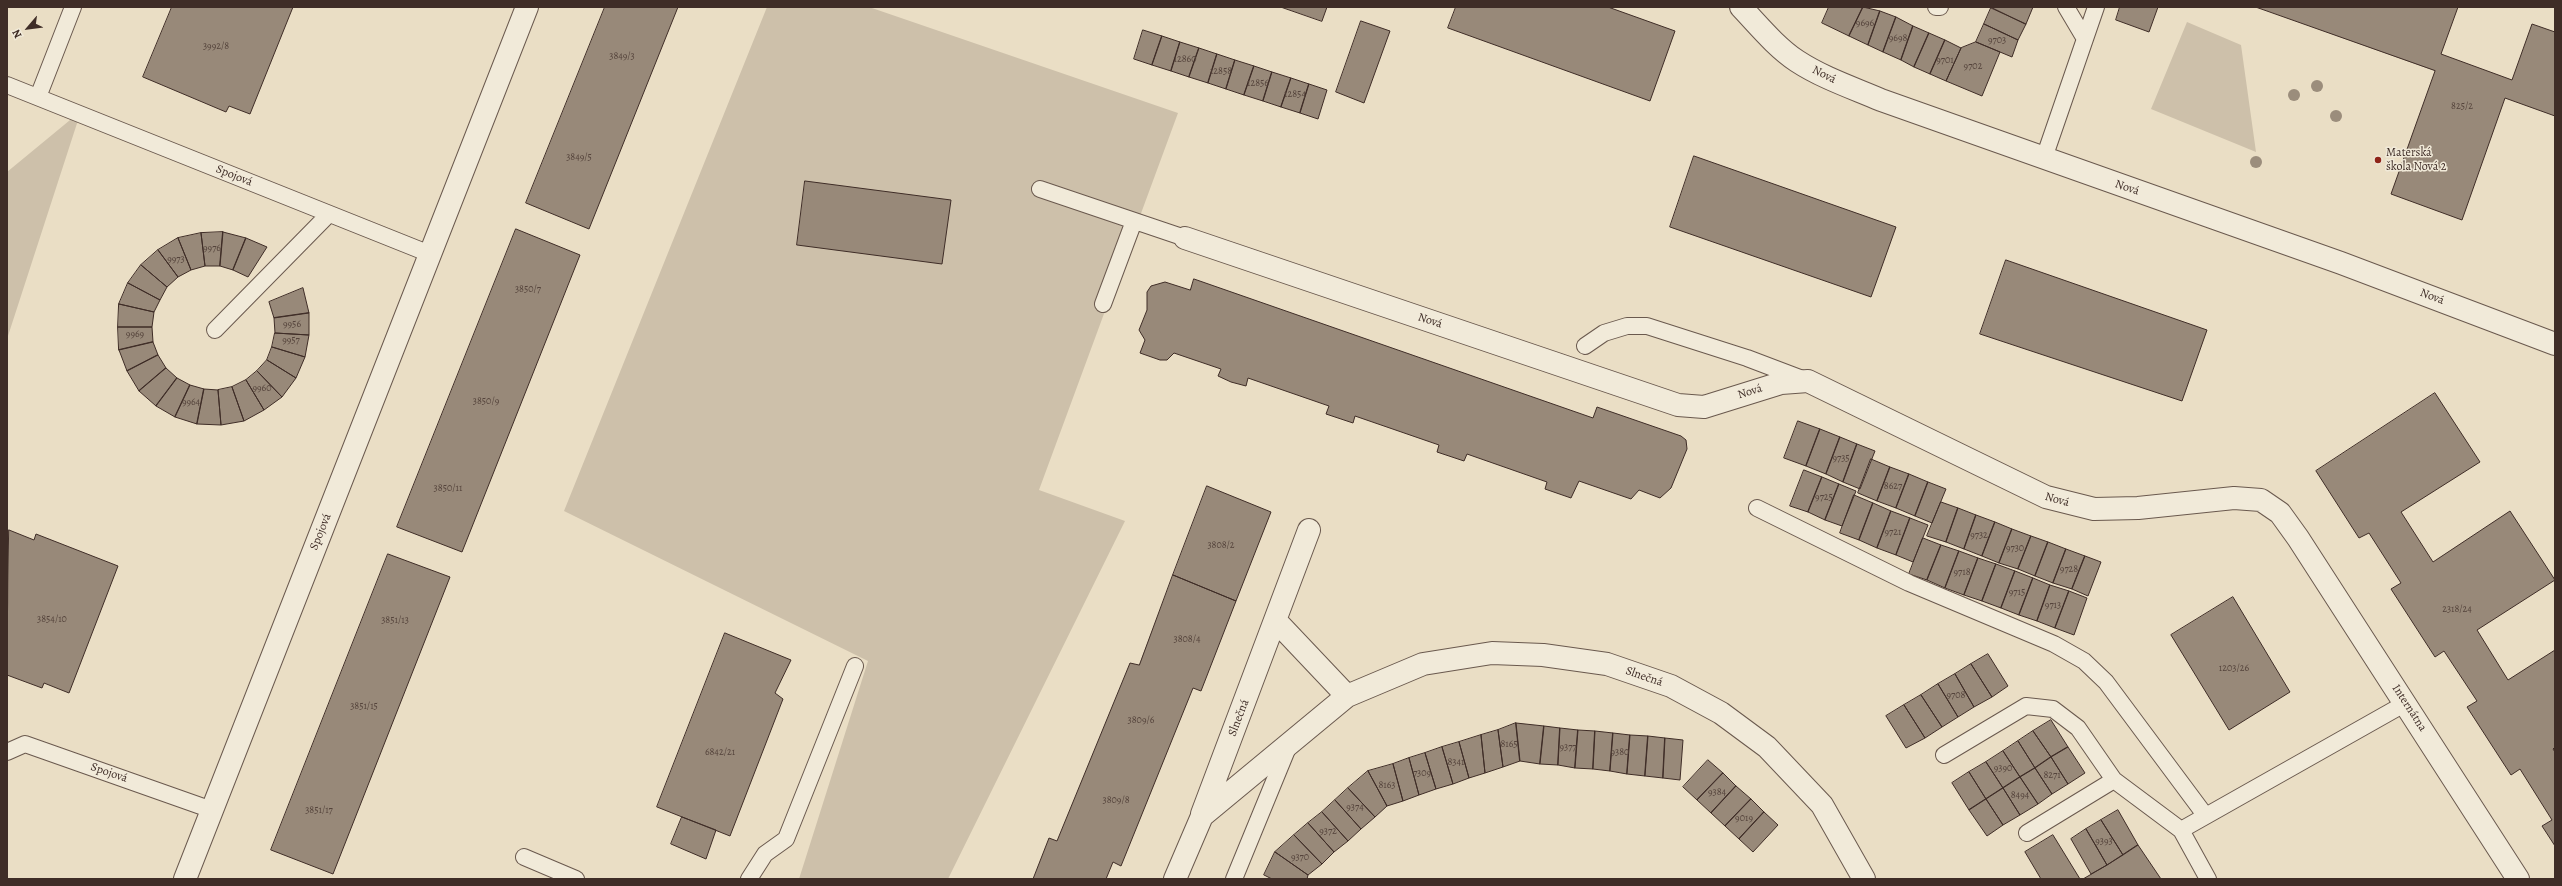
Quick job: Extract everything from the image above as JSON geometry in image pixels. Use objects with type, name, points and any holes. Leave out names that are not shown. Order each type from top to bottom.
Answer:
[{"type":"street","name":"Spojová","points":[[185,879],[527,7]]},
{"type":"street","name":"Nová","points":[[1742,7],[1768,36],[1796,60],[1828,78],[1882,100],[2341,263],[2555,344]]},
{"type":"street","name":"Nová","points":[[1185,238],[1678,405],[1704,407],[1781,383],[1808,381],[2046,497],[2094,509],[2138,508],[2234,498],[2261,500],[2280,514],[2298,538]]},
{"type":"street","name":"Slnečná","points":[[1175,879],[1202,816],[1309,530]]},
{"type":"street","name":"Internátna","points":[[2298,538],[2406,703],[2518,879]]},
{"type":"street","points":[[1276,621],[1347,696]]},
{"type":"street","name":"Slnečná","points":[[1202,816],[1291,740],[1347,696],[1423,664],[1492,653],[1543,655],[1607,664],[1671,686],[1721,712],[1767,747],[1822,805],[1864,879]]},
{"type":"lane","points":[[38,97],[73,7]]},
{"type":"lane","points":[[2066,7],[2086,39]]},
{"type":"lane","points":[[2044,158],[2096,7]]},
{"type":"lane","name":"Spojová","points":[[7,85],[430,254]]},
{"type":"lane","points":[[1040,190],[1185,238]]},
{"type":"lane","points":[[215,330],[329,214]]},
{"type":"lane","points":[[1103,304],[1134,221]]},
{"type":"lane","points":[[1586,346],[1604,333],[1627,326],[1647,326],[1748,358],[1808,381]]},
{"type":"lane","points":[[1757,508],[1909,584],[2054,644],[2084,661],[2106,682],[2205,815]]},
{"type":"lane","points":[[749,879],[765,854],[786,839],[855,666]]},
{"type":"lane","points":[[2180,830],[2406,703]]},
{"type":"lane","points":[[1944,754],[2026,706],[2053,709],[2078,728],[2114,780],[2180,830],[2208,879]]},
{"type":"lane","points":[[1234,879],[1291,740]]},
{"type":"lane","name":"Spojová","points":[[7,752],[25,744],[212,810]]},
{"type":"lane","points":[[2027,833],[2114,780]]},
{"type":"lane","points":[[524,857],[576,879]]},
{"type":"shaded area","points":[[767,7],[869,7],[1178,113],[1039,490],[1125,521],[948,879],[799,879],[868,661],[564,511]]},
{"type":"shaded area","points":[[2187,22],[2241,45],[2256,152],[2151,109]]},
{"type":"shaded area","points":[[81,111],[7,339],[7,172]]},
{"type":"building","points":[[172,7],[293,7],[250,114],[229,106],[226,112],[143,77]]},
{"type":"building","points":[[605,7],[678,7],[589,229],[526,203]]},
{"type":"building","points":[[1281,7],[1327,7],[1322,21]]},
{"type":"building","points":[[1456,7],[1608,7],[1675,31],[1650,101],[1448,28]]},
{"type":"building","points":[[1829,7],[1863,7],[1849,36],[1822,23]]},
{"type":"building","points":[[1863,7],[1880,11],[1868,45],[1849,36]]},
{"type":"building","points":[[1991,7],[2033,7],[2026,24]]},
{"type":"building","points":[[2120,7],[2158,7],[2149,32],[2116,20]]},
{"type":"building","points":[[2256,7],[2458,7],[2441,54],[2512,80],[2532,24],[2555,32],[2555,116],[2505,98],[2462,220],[2391,194],[2435,71]]},
{"type":"building","points":[[1991,8],[2026,24],[2018,40],[1984,24]]},
{"type":"building","points":[[1880,11],[1896,17],[1883,52],[1868,45]]},
{"type":"building","points":[[1896,17],[1913,26],[1901,60],[1883,52]]},
{"type":"building","points":[[1361,21],[1390,31],[1364,103],[1336,92]]},
{"type":"building","points":[[1984,24],[2018,40],[2012,57],[1976,42]]},
{"type":"building","points":[[1913,26],[1929,33],[1914,67],[1901,60]]},
{"type":"building","points":[[1143,30],[1162,36],[1152,65],[1134,59]]},
{"type":"building","points":[[1929,33],[1945,40],[1930,74],[1914,67]]},
{"type":"building","points":[[1162,36],[1180,42],[1171,71],[1152,65]]},
{"type":"building","points":[[1945,40],[1961,48],[1946,81],[1930,74]]},
{"type":"building","points":[[1180,42],[1199,48],[1189,77],[1171,71]]},
{"type":"building","points":[[1976,42],[2000,52],[1982,96],[1946,81],[1961,48]]},
{"type":"building","points":[[1199,48],[1217,54],[1208,83],[1189,77]]},
{"type":"building","points":[[1217,54],[1235,60],[1226,89],[1208,83]]},
{"type":"building","points":[[1235,60],[1254,66],[1244,95],[1226,89]]},
{"type":"building","points":[[1254,66],[1272,72],[1263,101],[1244,95]]},
{"type":"building","points":[[1272,72],[1291,78],[1281,107],[1263,101]]},
{"type":"building","points":[[1291,78],[1309,84],[1300,113],[1281,107]]},
{"type":"building","points":[[1309,84],[1327,90],[1318,119],[1300,113]]},
{"type":"building","points":[[1694,156],[1896,227],[1871,297],[1670,227]]},
{"type":"building","points":[[805,181],[951,200],[942,264],[797,245]]},
{"type":"building","points":[[516,229],[580,255],[462,552],[397,527]]},
{"type":"building","points":[[223,232],[246,238],[233,270],[220,266]]},
{"type":"building","points":[[223,232],[220,266],[205,266],[201,233]]},
{"type":"building","points":[[201,233],[205,266],[191,270],[178,238]]},
{"type":"building","points":[[178,238],[191,270],[178,277],[158,250]]},
{"type":"building","points":[[246,238],[267,247],[248,277],[233,270]]},
{"type":"building","points":[[158,250],[178,277],[167,287],[141,265]]},
{"type":"building","points":[[2006,260],[2207,330],[2182,401],[1980,334]]},
{"type":"building","points":[[141,265],[167,287],[160,300],[128,283]]},
{"type":"building","points":[[1194,279],[1593,418],[1597,407],[1681,436],[1686,440],[1687,449],[1671,488],[1660,498],[1639,490],[1631,499],[1579,481],[1571,498],[1545,489],[1547,482],[1467,454],[1464,461],[1437,452],[1439,445],[1355,416],[1353,423],[1326,414],[1329,406],[1248,378],[1246,386],[1231,382],[1218,376],[1221,369],[1174,353],[1167,360],[1160,360],[1140,353],[1145,340],[1139,330],[1147,310],[1147,292],[1151,286],[1165,282],[1190,290]]},
{"type":"building","points":[[128,283],[160,300],[154,312],[119,304]]},
{"type":"building","points":[[303,288],[309,313],[274,318],[269,302]]},
{"type":"building","points":[[119,304],[154,312],[152,327],[118,327]]},
{"type":"building","points":[[309,313],[309,335],[275,333],[274,318]]},
{"type":"building","points":[[118,327],[152,327],[153,342],[119,350]]},
{"type":"building","points":[[275,333],[309,335],[305,357],[272,347]]},
{"type":"building","points":[[153,342],[158,355],[127,371],[119,350]]},
{"type":"building","points":[[272,347],[305,357],[296,378],[267,360]]},
{"type":"building","points":[[158,355],[166,368],[139,391],[127,371]]},
{"type":"building","points":[[267,360],[296,378],[282,397],[257,371]]},
{"type":"building","points":[[166,368],[177,378],[156,406],[139,391]]},
{"type":"building","points":[[257,371],[282,397],[264,410],[246,380]]},
{"type":"building","points":[[177,378],[190,385],[175,417],[156,406]]},
{"type":"building","points":[[246,380],[264,410],[244,421],[232,387]]},
{"type":"building","points":[[190,385],[204,389],[197,424],[175,417]]},
{"type":"building","points":[[232,387],[244,421],[221,425],[218,390]]},
{"type":"building","points":[[204,389],[218,390],[221,425],[197,424]]},
{"type":"building","points":[[2435,393],[2480,462],[2401,512],[2433,562],[2510,511],[2555,580],[2477,630],[2508,680],[2555,650],[2555,747],[2553,749],[2555,752],[2555,846],[2542,826],[2552,820],[2520,769],[2511,775],[2467,707],[2477,701],[2444,651],[2435,657],[2391,589],[2401,583],[2369,533],[2359,538],[2316,471]]},
{"type":"building","points":[[1798,421],[1820,429],[1806,466],[1784,458]]},
{"type":"building","points":[[1820,429],[1840,437],[1826,474],[1806,466]]},
{"type":"building","points":[[1840,437],[1857,444],[1843,482],[1826,474]]},
{"type":"building","points":[[1857,444],[1875,451],[1860,489],[1843,482]]},
{"type":"building","points":[[1871,459],[1890,467],[1877,501],[1858,493]]},
{"type":"building","points":[[1890,467],[1909,474],[1896,508],[1877,501]]},
{"type":"building","points":[[1804,470],[1822,477],[1808,512],[1790,506]]},
{"type":"building","points":[[1909,474],[1928,482],[1915,516],[1896,508]]},
{"type":"building","points":[[1822,477],[1839,484],[1825,520],[1808,512]]},
{"type":"building","points":[[1928,482],[1946,489],[1932,523],[1915,516]]},
{"type":"building","points":[[1839,484],[1856,491],[1842,526],[1825,520]]},
{"type":"building","points":[[1207,486],[1271,512],[1236,601],[1173,575]]},
{"type":"building","points":[[1854,495],[1873,503],[1859,540],[1840,533]]},
{"type":"building","points":[[1941,502],[1958,508],[1946,542],[1927,536]]},
{"type":"building","points":[[1873,503],[1891,511],[1877,548],[1859,540]]},
{"type":"building","points":[[1958,508],[1976,515],[1964,549],[1946,542]]},
{"type":"building","points":[[1891,511],[1910,518],[1896,555],[1877,548]]},
{"type":"building","points":[[1976,515],[1995,522],[1982,556],[1964,549]]},
{"type":"building","points":[[1910,518],[1928,525],[1913,562],[1896,555]]},
{"type":"building","points":[[1995,522],[2012,529],[1999,563],[1982,556]]},
{"type":"building","points":[[2012,529],[2031,536],[2018,569],[1999,563]]},
{"type":"building","points":[[9,530],[34,540],[36,534],[118,566],[69,693],[44,683],[42,688],[7,675]]},
{"type":"building","points":[[2031,536],[2048,542],[2035,576],[2018,569]]},
{"type":"building","points":[[1923,538],[1941,545],[1927,580],[1909,574]]},
{"type":"building","points":[[2048,542],[2066,549],[2053,583],[2035,576]]},
{"type":"building","points":[[1941,545],[1959,551],[1945,588],[1927,580]]},
{"type":"building","points":[[2066,549],[2085,556],[2072,589],[2053,583]]},
{"type":"building","points":[[1959,551],[1978,558],[1964,595],[1945,588]]},
{"type":"building","points":[[388,554],[450,577],[333,874],[271,850]]},
{"type":"building","points":[[2085,556],[2101,562],[2088,596],[2072,589]]},
{"type":"building","points":[[1978,558],[1996,564],[1982,601],[1964,595]]},
{"type":"building","points":[[1996,564],[2015,571],[2001,608],[1982,601]]},
{"type":"building","points":[[2015,571],[2033,578],[2019,615],[2001,608]]},
{"type":"building","points":[[1173,575],[1236,601],[1201,691],[1193,688],[1121,866],[1113,862],[1106,879],[1033,879],[1049,838],[1057,841],[1130,663],[1139,665]]},
{"type":"building","points":[[2033,578],[2050,585],[2037,621],[2019,615]]},
{"type":"building","points":[[2050,585],[2069,591],[2055,628],[2037,621]]},
{"type":"building","points":[[2069,591],[2087,598],[2074,635],[2055,628]]},
{"type":"building","points":[[2233,597],[2290,692],[2229,730],[2171,635]]},
{"type":"building","points":[[725,633],[791,660],[775,693],[783,699],[730,836],[657,807]]},
{"type":"building","points":[[1988,654],[2008,686],[1992,697],[1971,664]]},
{"type":"building","points":[[1971,664],[1992,697],[1974,707],[1955,674]]},
{"type":"building","points":[[1955,674],[1974,707],[1958,717],[1938,684]]},
{"type":"building","points":[[1938,684],[1958,717],[1942,727],[1921,695]]},
{"type":"building","points":[[1921,695],[1942,727],[1925,738],[1904,705]]},
{"type":"building","points":[[1904,705],[1925,738],[1906,748],[1886,716]]},
{"type":"building","points":[[2051,720],[2068,747],[2051,757],[2033,731]]},
{"type":"building","points":[[1516,723],[1520,761],[1503,767],[1498,730]]},
{"type":"building","points":[[1516,723],[1544,726],[1540,764],[1520,761]]},
{"type":"building","points":[[1544,726],[1560,728],[1558,765],[1540,764]]},
{"type":"building","points":[[1560,728],[1578,730],[1575,768],[1558,765]]},
{"type":"building","points":[[1498,730],[1503,767],[1485,773],[1481,735]]},
{"type":"building","points":[[1578,730],[1595,731],[1593,769],[1575,768]]},
{"type":"building","points":[[1595,731],[1613,733],[1610,771],[1593,769]]},
{"type":"building","points":[[2033,731],[2051,757],[2035,768],[2018,741]]},
{"type":"building","points":[[1613,733],[1630,735],[1627,774],[1610,771]]},
{"type":"building","points":[[1481,735],[1485,773],[1469,778],[1459,742]]},
{"type":"building","points":[[1630,735],[1648,736],[1645,776],[1627,774]]},
{"type":"building","points":[[1648,736],[1665,738],[1663,778],[1645,776]]},
{"type":"building","points":[[1665,738],[1683,740],[1680,780],[1663,778]]},
{"type":"building","points":[[2018,741],[2035,768],[2020,777],[2003,751]]},
{"type":"building","points":[[1459,742],[1469,778],[1453,784],[1442,747]]},
{"type":"building","points":[[1442,747],[1453,784],[1436,789],[1425,753]]},
{"type":"building","points":[[2068,747],[2085,773],[2068,784],[2051,757]]},
{"type":"building","points":[[2003,751],[2020,777],[2003,788],[1986,762]]},
{"type":"building","points":[[1425,753],[1436,789],[1419,795],[1409,758]]},
{"type":"building","points":[[2051,757],[2068,784],[2052,794],[2035,768]]},
{"type":"building","points":[[1409,758],[1419,795],[1403,801],[1393,764]]},
{"type":"building","points":[[1708,760],[1723,773],[1697,800],[1683,787]]},
{"type":"building","points":[[1986,762],[2003,788],[1986,799],[1969,772]]},
{"type":"building","points":[[1393,764],[1403,801],[1387,806],[1368,771]]},
{"type":"building","points":[[2035,768],[2052,794],[2038,804],[2020,777]]},
{"type":"building","points":[[1368,771],[1387,806],[1375,817],[1348,788]]},
{"type":"building","points":[[1969,772],[1986,799],[1969,810],[1952,783]]},
{"type":"building","points":[[1723,773],[1736,786],[1711,813],[1697,800]]},
{"type":"building","points":[[2020,777],[2038,804],[2020,815],[2003,788]]},
{"type":"building","points":[[1736,786],[1751,799],[1725,826],[1711,813]]},
{"type":"building","points":[[1348,788],[1375,817],[1361,829],[1335,800]]},
{"type":"building","points":[[2003,788],[2020,815],[2003,825],[1986,799]]},
{"type":"building","points":[[1751,799],[1764,812],[1739,839],[1725,826]]},
{"type":"building","points":[[1986,799],[2003,825],[1987,836],[1969,810]]},
{"type":"building","points":[[1335,800],[1361,829],[1348,841],[1322,812]]},
{"type":"building","points":[[2118,810],[2138,845],[2123,855],[2101,820]]},
{"type":"building","points":[[1322,812],[1348,841],[1334,852],[1308,823]]},
{"type":"building","points":[[1764,812],[1778,825],[1753,852],[1739,839]]},
{"type":"building","points":[[682,817],[716,830],[706,859],[671,844]]},
{"type":"building","points":[[2101,820],[2123,855],[2107,865],[2086,829]]},
{"type":"building","points":[[1308,823],[1334,852],[1322,864],[1294,835]]},
{"type":"building","points":[[2086,829],[2107,865],[2091,874],[2071,839]]},
{"type":"building","points":[[1294,835],[1322,864],[1308,875],[1275,852]]},
{"type":"building","points":[[2053,835],[2080,879],[2041,879],[2025,852]]},
{"type":"building","points":[[2138,845],[2161,879],[2083,879],[2107,865]]},
{"type":"building","points":[[1275,852],[1308,875],[1307,879],[1272,879],[1264,875]]},
{"type":"place","name":"Materská škola Nová 2","points":[[2378,160]]}]
